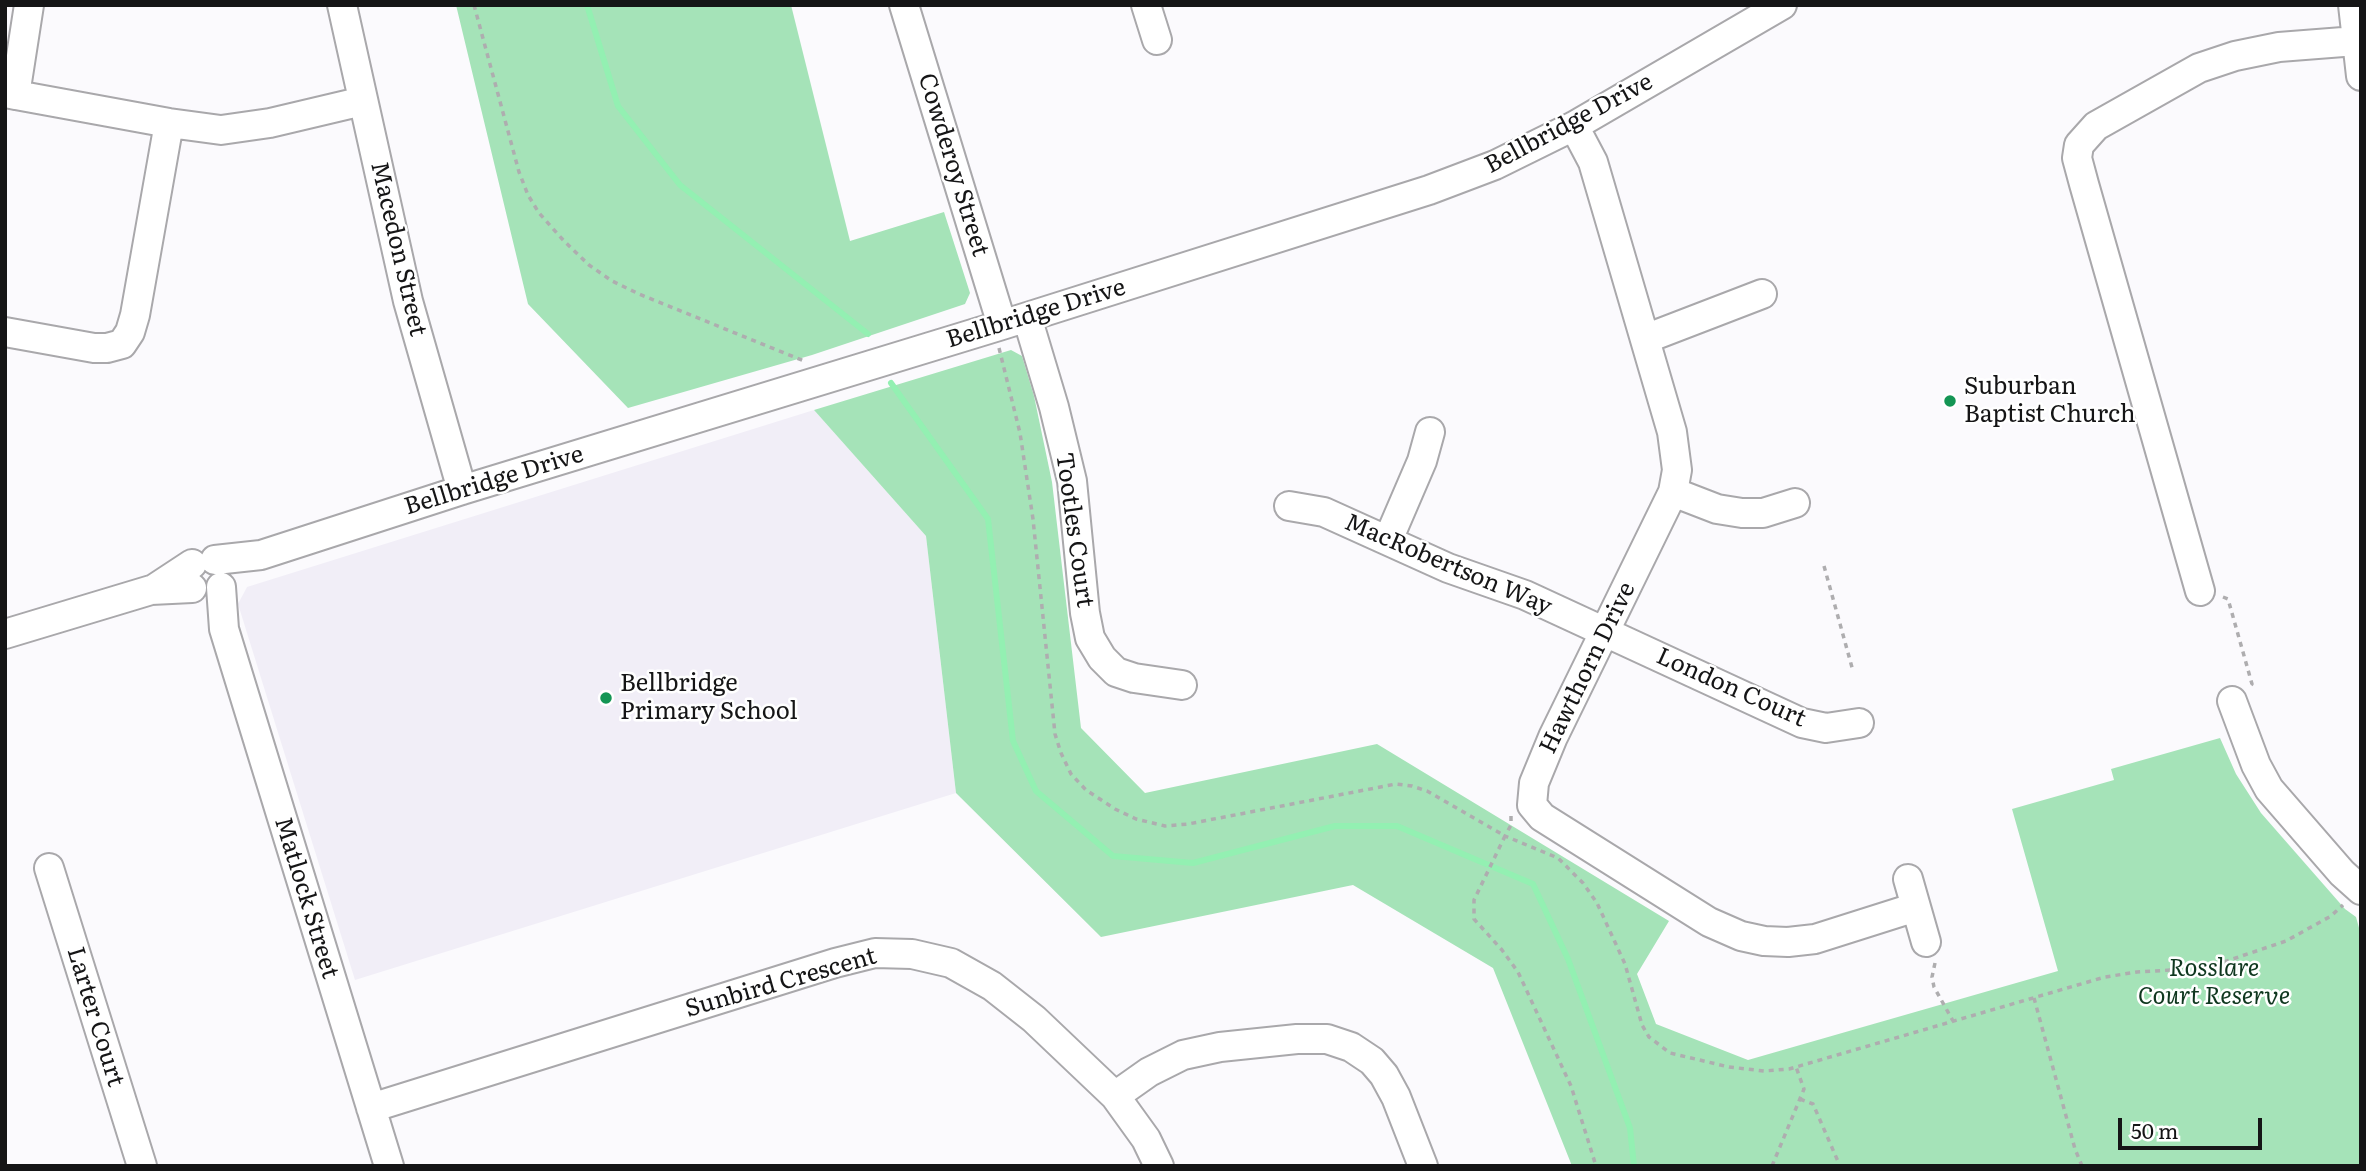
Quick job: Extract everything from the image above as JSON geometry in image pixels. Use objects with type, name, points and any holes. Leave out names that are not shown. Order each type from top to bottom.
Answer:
[{"type":"street","points":[[29,5],[10,94],[220,130],[270,123],[363,101]]},
{"type":"street","name":"Macedon Street","points":[[342,5],[408,300],[462,490]]},
{"type":"street","name":"Cowderoy Street","points":[[904,5],[1009,329]]},
{"type":"street","points":[[1146,5],[1157,40]]},
{"type":"street","name":"Bellbridge Drive","points":[[5,634],[151,590],[207,579],[261,555],[462,490],[1009,329],[1429,190],[1495,165],[1574,126],[1782,5]]},
{"type":"street","points":[[2353,5],[2361,76]]},
{"type":"street","points":[[2200,591],[2077,158],[2069,140],[2086,135],[2096,126],[2199,68],[2235,56],[2278,47],[2356,41]]},
{"type":"street","points":[[5,332],[93,348],[122,344],[131,332],[135,315],[169,123]]},
{"type":"street","name":"Hawthorn Drive","points":[[1574,126],[1592,162],[1645,340],[1676,453],[1677,470],[1673,492],[1553,737],[1534,783],[1531,797],[1536,813],[1709,922],[1741,936],[1776,942],[1815,939],[1916,907]]},
{"type":"street","points":[[1645,340],[1762,294]]},
{"type":"street","name":"Tootles Court","points":[[1009,329],[1054,407],[1072,481],[1085,613],[1090,638],[1102,658],[1116,671],[1134,678],[1182,685]]},
{"type":"street","points":[[1388,540],[1422,461],[1430,432]]},
{"type":"street","points":[[1673,492],[1717,509],[1742,513],[1763,513],[1796,503]]},
{"type":"street","name":"MacRobertson Way","points":[[1289,506],[1324,512],[1448,568],[1525,596],[1605,632]]},
{"type":"street","name":"Matlock Street","points":[[207,579],[389,1166]]},
{"type":"street","name":"London Court","points":[[1605,632],[1802,723],[1826,728],[1860,723]]},
{"type":"street","points":[[2232,701],[2252,756],[2269,789],[2360,890]]},
{"type":"street","name":"Larter Court","points":[[48,868],[142,1166]]},
{"type":"street","points":[[1908,879],[1931,950]]},
{"type":"street","name":"Sunbird Crescent","points":[[371,1108],[822,967],[875,953],[912,954],[951,963],[992,986],[1034,1019],[1115,1096],[1146,1139],[1159,1166]]},
{"type":"street","points":[[1115,1096],[1149,1072],[1183,1055],[1233,1046],[1297,1039],[1327,1039],[1351,1047],[1372,1061],[1384,1075],[1396,1097],[1423,1166]]},
{"type":"path","points":[[474,5],[519,172],[528,195],[564,241],[589,265],[612,281],[798,360],[812,362]]},
{"type":"path","points":[[1009,329],[1020,433],[1033,519],[1055,734],[1071,775],[1106,804],[1136,819],[1174,827],[1379,786],[1412,786],[1427,791],[1505,836],[1558,858],[1583,883],[1597,903],[1625,964],[1642,1025],[1649,1037],[1670,1054],[1729,1067],[1763,1071],[1796,1067],[2105,977],[2137,972],[2206,968],[2264,950],[2331,916],[2360,890]]},
{"type":"path","points":[[1824,566],[1853,671]]},
{"type":"path","points":[[2200,591],[2228,599],[2252,684],[2232,701]]},
{"type":"path","points":[[1511,807],[1511,825],[1474,900],[1474,919],[1518,972],[1571,1086],[1596,1166]]},
{"type":"path","points":[[1931,950],[1934,987],[1953,1021]]},
{"type":"path","points":[[2034,998],[2082,1166]]},
{"type":"path","points":[[1772,1166],[1804,1089],[1796,1067]]},
{"type":"path","points":[[1800,1099],[1813,1104],[1840,1166]]},
{"type":"shaded area","name":"Bellbridge Primary School","points":[[814,410],[926,536],[956,793],[355,980],[238,604],[247,587]]},
{"type":"green space","points":[[456,5],[791,5],[850,241],[944,212],[970,293],[965,304],[812,355],[628,408],[528,304]]},
{"type":"green space","name":"Rosslare Court Reserve","points":[[1011,350],[1022,356],[1034,396],[1052,482],[1081,728],[1145,793],[1377,744],[1669,921],[1637,974],[1656,1024],[1748,1060],[2058,971],[2012,809],[2114,780],[2111,769],[2220,738],[2236,774],[2261,813],[2345,909],[2356,917],[2361,935],[2361,1166],[1572,1166],[1493,968],[1353,885],[1101,937],[956,793],[926,536],[814,410]]},
{"type":"waterway","points":[[587,5],[618,106],[680,185],[868,334]]},
{"type":"waterway","points":[[891,383],[988,519],[1013,741],[1036,791],[1113,856],[1193,863],[1335,826],[1397,826],[1533,884],[1568,959],[1630,1128],[1634,1166]]},
{"type":"place","name":"Suburban Baptist Church","points":[[1950,401]]},
{"type":"place","name":"Bellbridge Primary School","points":[[606,698]]}]
